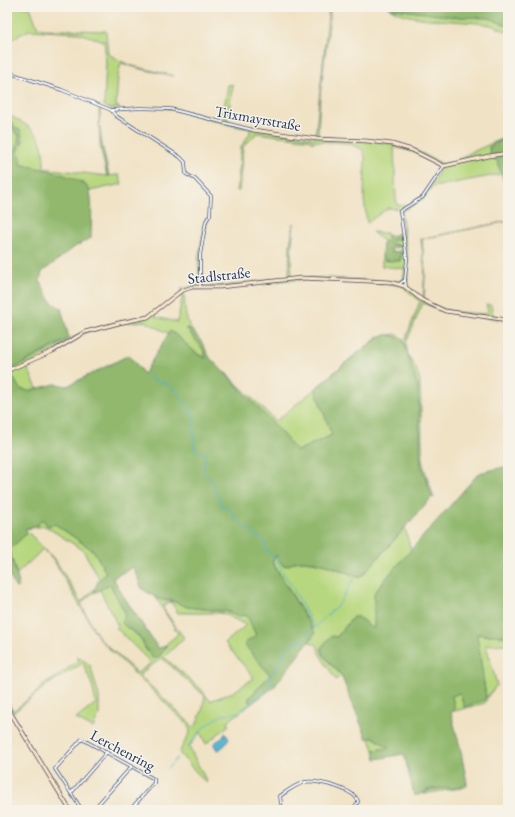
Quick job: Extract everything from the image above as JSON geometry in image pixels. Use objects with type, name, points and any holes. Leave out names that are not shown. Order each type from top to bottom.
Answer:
[{"type":"street","name":"Trixmayrstraße","points":[[7,72],[62,90],[111,110],[140,108],[170,109],[253,130],[317,139],[367,141],[392,144],[412,150],[444,166]]},
{"type":"street","points":[[111,110],[116,116],[180,157],[185,163],[186,174],[195,179],[211,196],[210,215],[206,222],[200,255],[200,287]]},
{"type":"street","points":[[406,287],[405,280],[407,259],[400,211],[423,197],[444,166],[489,156],[508,154]]},
{"type":"street","name":"Stadlstraße","points":[[7,373],[11,369],[24,365],[53,351],[85,332],[119,323],[148,318],[183,290],[200,287],[220,287],[301,278],[339,279],[399,284],[406,287],[422,300],[439,309],[508,320]]},
{"type":"street","points":[[399,284],[405,280]]},
{"type":"street","points":[[7,707],[70,810]]},
{"type":"street","name":"Lerchenring","points":[[82,810],[56,768],[82,739],[132,766],[155,781],[130,810]]},
{"type":"street","points":[[71,793],[107,752]]},
{"type":"street","points":[[93,810],[132,766]]},
{"type":"street","points":[[282,810],[280,796],[302,783],[310,781],[330,785],[354,796],[358,802],[352,810]]},
{"type":"green space","points":[[7,7],[30,7],[37,26],[43,29],[106,31],[108,54],[129,65],[174,76],[141,69],[121,63],[118,76],[116,106],[120,108],[110,109],[104,106],[106,62],[104,41],[78,33],[29,30],[7,42]]},
{"type":"green space","points":[[329,7],[330,17],[320,95],[319,137],[378,141],[399,145],[415,150],[443,164],[453,163],[470,153],[508,136],[489,147],[490,153],[497,161],[501,174],[433,187],[422,200],[401,212],[408,260],[407,284],[410,289],[423,299],[425,272],[424,300],[438,308],[453,312],[485,314],[488,311],[486,305],[491,305],[493,315],[508,319],[508,321],[454,313],[433,307],[423,303],[406,343],[408,355],[416,368],[420,380],[423,464],[434,498],[432,497],[421,464],[418,386],[403,340],[388,335],[381,337],[366,346],[379,336],[396,334],[404,339],[406,338],[420,301],[401,285],[340,280],[288,280],[227,288],[187,289],[184,291],[186,315],[191,329],[187,328],[203,349],[207,358],[202,357],[170,331],[169,334],[145,321],[123,323],[87,332],[28,365],[27,367],[38,390],[29,391],[20,389],[9,371],[85,331],[124,320],[141,318],[154,312],[156,317],[177,322],[182,299],[181,289],[197,286],[199,280],[198,259],[206,218],[207,222],[200,260],[203,287],[224,286],[289,277],[290,245],[294,223],[291,255],[292,277],[397,282],[403,280],[405,269],[382,266],[382,258],[386,261],[400,261],[402,255],[400,246],[383,241],[372,232],[387,233],[387,240],[402,239],[403,226],[399,209],[388,208],[367,223],[364,199],[365,156],[362,149],[347,143],[315,141],[312,143],[312,140],[257,133],[243,147],[239,191],[237,191],[241,147],[250,133],[250,129],[180,111],[156,107],[172,108],[222,121],[228,84],[233,85],[227,122],[239,126],[315,138]],"holes":[[[394,147],[417,153],[440,167],[438,174],[430,188],[419,199],[405,205],[397,205]]]},
{"type":"green space","points":[[388,7],[454,17],[489,18],[508,26],[508,32],[485,24],[420,18],[396,12]]},
{"type":"green space","points":[[391,7],[487,7],[491,9],[496,7],[508,7],[508,26],[489,18],[454,17],[393,9]]},
{"type":"green space","points":[[99,109],[101,109],[99,120]]},
{"type":"green space","points":[[7,114],[25,124],[36,134],[42,147],[44,168],[107,176],[119,175],[122,184],[90,191],[84,183],[66,176],[20,164],[18,153],[23,140],[13,126],[12,129],[19,135],[16,152],[7,143]]},
{"type":"green space","points":[[10,123],[13,123],[15,128],[20,130],[23,140],[18,153],[21,156],[20,164],[48,170],[79,181],[86,186],[90,192],[92,215],[91,238],[76,246],[42,272],[40,281],[51,302],[61,308],[69,338],[9,371],[20,389],[29,391],[55,384],[67,386],[129,355],[144,374],[170,331],[179,337],[197,354],[206,358],[203,349],[186,328],[191,329],[201,341],[210,358],[273,423],[297,451],[332,435],[315,389],[362,350],[381,337],[390,335],[403,340],[418,386],[421,464],[432,497],[360,578],[338,569],[314,562],[299,561],[283,566],[276,555],[272,562],[315,633],[274,687],[251,704],[249,702],[249,698],[270,675],[244,644],[256,635],[247,616],[243,615],[237,617],[229,612],[187,607],[171,600],[161,600],[142,589],[133,567],[113,578],[158,648],[167,646],[159,657],[154,659],[138,635],[122,623],[125,613],[110,584],[96,592],[94,591],[98,581],[106,573],[94,551],[55,524],[48,526],[42,519],[38,525],[25,529],[28,532],[9,550],[19,583],[17,588],[15,587],[7,570],[7,143],[16,152],[19,135],[12,129]]},
{"type":"green space","points":[[99,125],[109,176],[107,176],[100,145]]},
{"type":"green space","points":[[508,137],[508,193],[497,161],[490,153],[489,147]]},
{"type":"green space","points":[[508,221],[422,239],[425,268],[421,239]]},
{"type":"green space","points":[[401,234],[402,239],[391,241],[386,238],[387,236]]},
{"type":"green space","points":[[383,241],[400,246],[391,249],[391,252],[401,251],[400,261],[384,260],[382,258]]},
{"type":"green space","points":[[366,346],[319,386],[351,358]]},
{"type":"green space","points":[[225,372],[276,421],[315,389],[332,435],[297,451]]},
{"type":"green space","points":[[508,466],[508,636],[477,634],[486,697],[484,700],[464,707],[460,693],[452,696],[455,709],[451,713],[467,783],[459,787],[432,789],[418,795],[414,795],[404,754],[376,759],[374,750],[389,748],[373,737],[367,739],[341,675],[323,655],[321,648],[331,636],[337,637],[353,617],[358,617],[374,629],[374,593],[387,577],[479,473]]},
{"type":"green space","points":[[42,519],[48,526],[55,524],[94,551],[106,573],[100,580],[83,550],[45,526],[25,529],[38,524]]},
{"type":"green space","points":[[405,528],[411,551],[387,577],[374,629],[358,617],[353,617],[337,637],[331,636],[321,648],[330,664],[341,675],[336,680],[320,655],[317,645],[309,642],[315,633],[272,561],[277,555],[286,566],[298,561],[313,562],[338,569],[360,578]]},
{"type":"green space","points":[[28,532],[56,561],[81,602],[94,589],[96,592],[91,594],[81,603],[90,623],[53,559],[43,549],[17,574],[9,550]]},
{"type":"green space","points":[[110,584],[125,613],[125,626],[140,638],[145,649],[159,657],[166,646],[165,645],[178,634],[155,596],[165,601],[176,602],[187,607],[229,612],[239,616],[245,615],[250,619],[256,635],[245,645],[270,675],[249,698],[249,702],[251,704],[227,722],[229,725],[206,744],[200,732],[189,747],[207,782],[206,783],[179,753],[190,732],[189,726],[100,640],[94,630],[100,639],[137,673],[151,663],[116,628],[118,626],[100,590],[98,591]],"holes":[[[171,602],[178,613],[224,614],[246,625],[225,643],[254,678],[233,692],[210,701],[201,689],[164,657],[184,638],[162,607]],[[162,658],[205,696],[202,711],[195,728],[140,676],[141,673]]]},
{"type":"green space","points":[[476,634],[488,636],[495,634],[501,637],[508,636],[508,644],[486,645],[497,685],[488,696],[485,703],[451,712],[452,696],[455,693],[486,697]]},
{"type":"green space","points":[[77,656],[90,665],[99,696],[99,715],[93,728],[76,719],[96,703],[92,685],[83,663],[47,685],[13,713],[7,703],[7,698],[13,711],[30,698],[47,681],[49,682],[79,660]]},
{"type":"green space","points":[[371,737],[389,748],[374,750],[370,739]]},
{"type":"green space","points":[[467,783],[467,786],[462,788],[422,794],[433,789],[457,788]]},
{"type":"water","points":[[225,733],[229,739],[226,744],[217,750],[214,743],[222,738]]},
{"type":"waterway","points":[[148,371],[152,380],[168,384],[177,392],[190,410],[190,413],[194,416],[194,449],[206,454],[203,471],[215,485],[214,489],[221,506],[226,506],[227,509],[233,511],[233,515],[238,522],[253,532],[253,536],[259,537],[266,544],[265,549],[277,560],[314,628],[306,637]]},
{"type":"waterway","points":[[315,627],[339,604],[354,578]]},
{"type":"waterway","points":[[222,715],[239,712],[267,691],[271,680],[270,677],[283,654],[291,644],[304,639]]},
{"type":"waterway","points":[[188,747],[204,727],[220,716]]},
{"type":"waterway","points":[[168,768],[177,758]]}]
